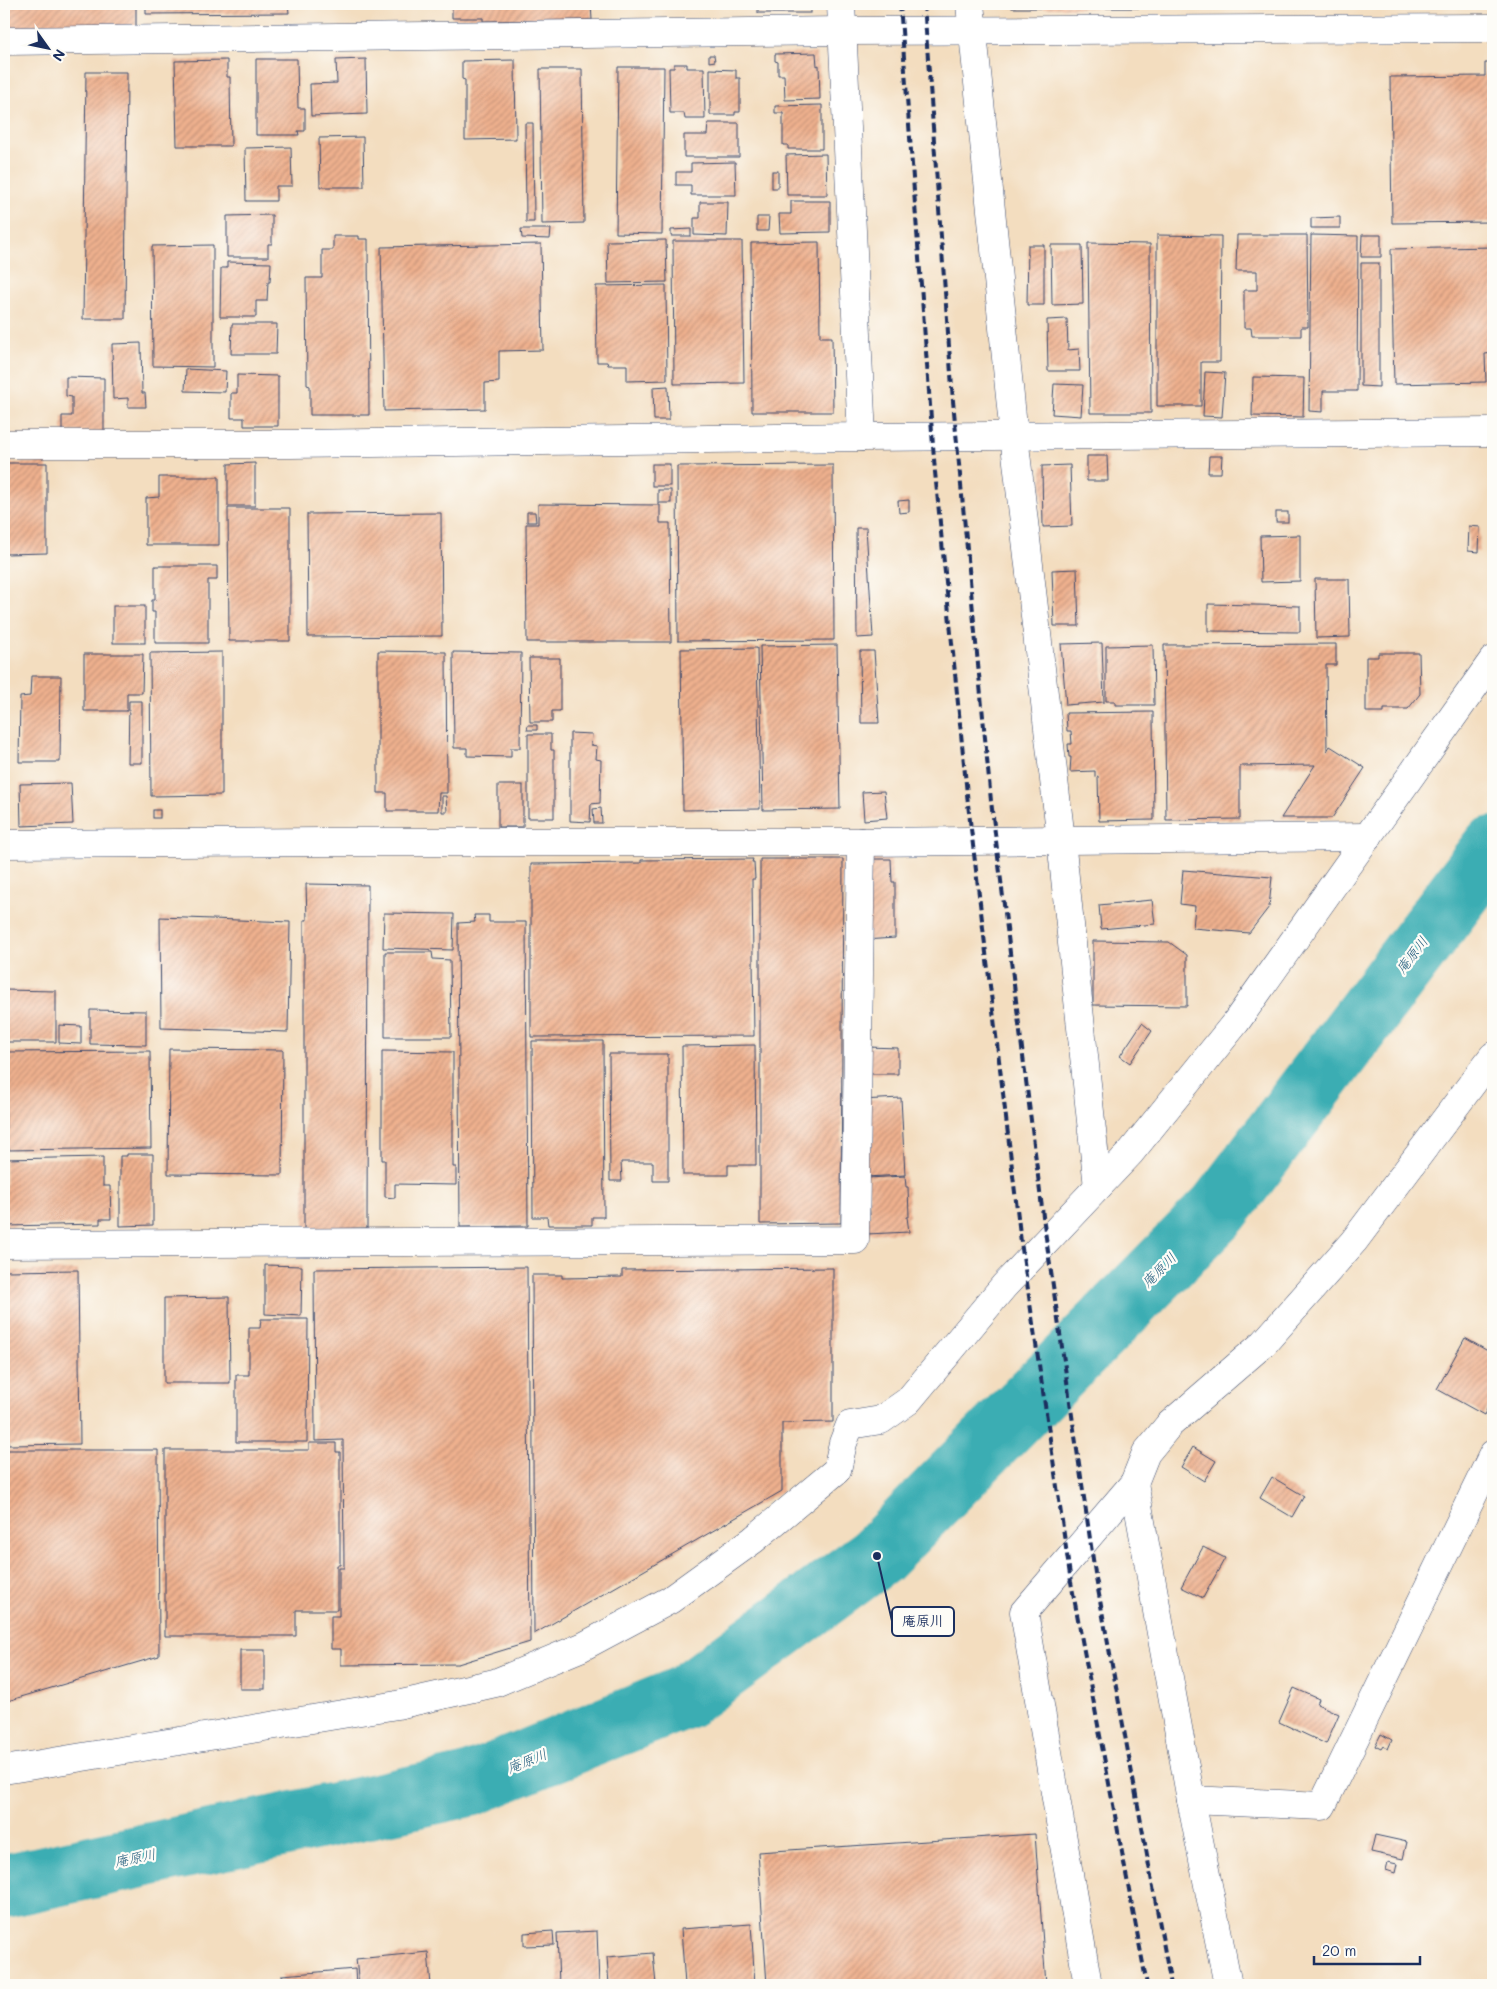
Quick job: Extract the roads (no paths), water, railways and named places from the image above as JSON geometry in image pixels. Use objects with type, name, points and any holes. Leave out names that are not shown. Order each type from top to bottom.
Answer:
[{"type":"street","points":[[841,4],[862,437]]},
{"type":"street","points":[[970,4],[971,32],[1014,436],[1061,840],[1098,1187]]},
{"type":"street","points":[[4,41],[843,31],[971,32],[1493,28]]},
{"type":"street","points":[[4,444],[290,444],[1493,432]]},
{"type":"street","points":[[4,1770],[397,1705],[495,1683],[591,1642],[670,1600],[753,1540],[837,1470],[843,1443],[850,1425],[881,1420],[908,1401],[1004,1286],[1131,1152],[1236,1022],[1493,660]]},
{"type":"street","points":[[4,844],[861,842],[1368,837]]},
{"type":"street","points":[[4,1244],[855,1240],[861,842]]},
{"type":"street","points":[[1088,1985],[1024,1612],[1134,1484],[1146,1453],[1169,1425],[1264,1343],[1354,1241],[1430,1143],[1493,1056]]},
{"type":"street","points":[[1191,1800],[1322,1806],[1493,1454]]},
{"type":"street","points":[[1134,1484],[1191,1800],[1228,1985]]},
{"type":"waterway","name":"庵原川","points":[[4,1886],[469,1785],[685,1697],[877,1556],[1219,1209],[1493,848]]},
{"type":"railway","points":[[900,4],[935,472],[968,804],[1021,1242],[1071,1582],[1147,1985]]},
{"type":"railway","points":[[924,4],[953,401],[991,801],[1044,1224],[1095,1573],[1171,1985]]},
{"type":"place","name":"庵原川","points":[[877,1556]]}]
